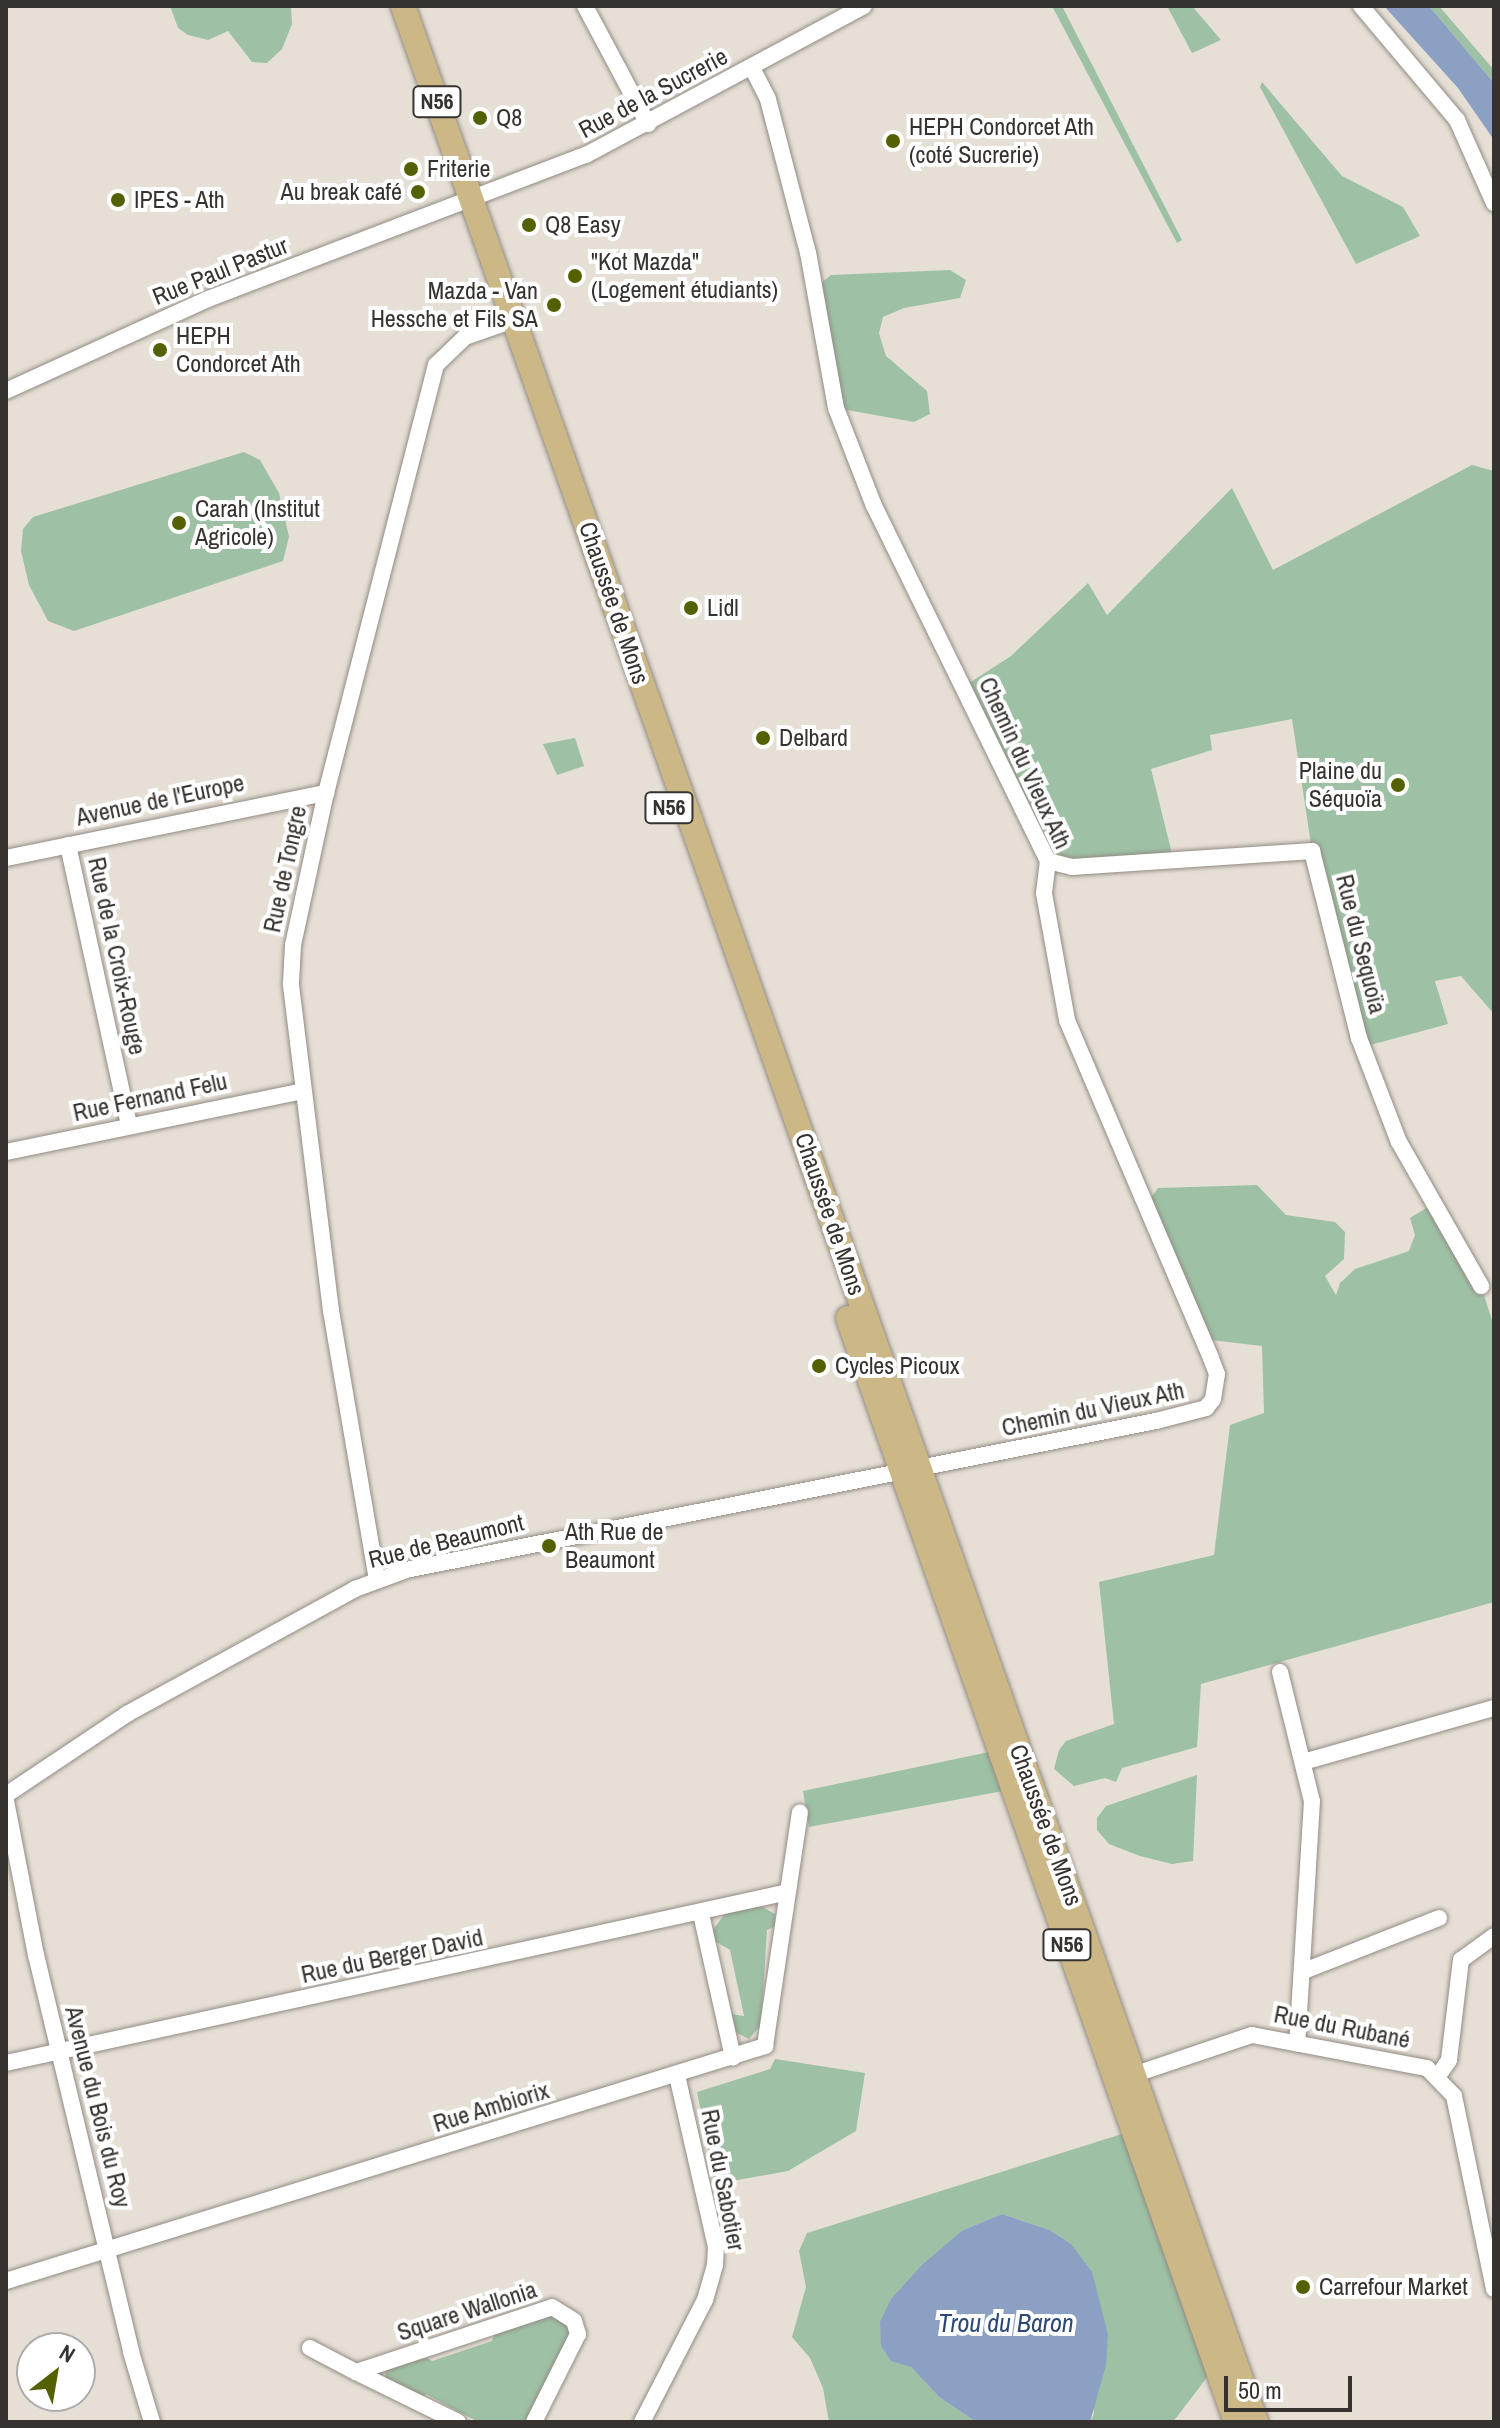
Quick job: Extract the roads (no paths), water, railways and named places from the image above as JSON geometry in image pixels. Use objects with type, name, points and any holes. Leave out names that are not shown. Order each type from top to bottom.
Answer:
[{"type":"main road","name":"Chaussée de Mons","points":[[387,6],[507,322],[1125,2078],[1256,2422]]},
{"type":"main road","name":"Chaussée de Mons","points":[[403,6],[463,200]]},
{"type":"main road","name":"Chaussée de Mons","points":[[1125,2078],[1236,2422]]},
{"type":"street","points":[[585,6],[648,124]]},
{"type":"street","name":"Rue de la Sucrerie","points":[[463,200],[546,172],[648,124],[864,6]]},
{"type":"street","points":[[1361,6],[1457,120],[1494,203]]},
{"type":"street","name":"Chemin du Vieux Ath","points":[[752,68],[768,99],[808,253],[836,408],[862,478],[1048,861],[1044,893],[1067,1020],[1211,1358],[1216,1388],[1206,1408],[1196,1412],[910,1469]]},
{"type":"street","name":"Rue Paul Pastur","points":[[6,391],[208,299],[463,200]]},
{"type":"street","name":"Rue de Tongre","points":[[377,1580],[331,1311],[291,983],[293,945],[326,793],[436,365],[465,337],[507,322]]},
{"type":"street","name":"Avenue de l'Europe","points":[[6,858],[326,793]]},
{"type":"street","name":"Rue de la Croix-Rouge","points":[[68,845],[129,1125]]},
{"type":"street","name":"Rue du Sequoïa","points":[[1048,861],[1072,867],[1312,851],[1359,1038],[1399,1142],[1481,1286]]},
{"type":"street","name":"Rue Fernand Felu","points":[[6,1152],[303,1091]]},
{"type":"street","name":"Rue de Beaumont","points":[[6,1795],[127,1714],[377,1580],[406,1570],[910,1469]]},
{"type":"street","points":[[1280,1672],[1312,1801],[1304,1971],[1297,2044]]},
{"type":"street","points":[[1303,1762],[1494,1708]]},
{"type":"street","name":"Avenue du Bois du Roy","points":[[6,1801],[61,2052],[152,2422]]},
{"type":"street","name":"Rue Ambiorix","points":[[6,2281],[765,2046],[800,1813]]},
{"type":"street","name":"Rue du Berger David","points":[[6,2063],[701,1914],[788,1892]]},
{"type":"street","points":[[701,1914],[733,2057]]},
{"type":"street","points":[[1304,1971],[1439,1918]]},
{"type":"street","points":[[1494,1936],[1461,1960],[1449,2060],[1438,2076],[1454,2096],[1494,2289]]},
{"type":"street","name":"Rue du Rubané","points":[[1125,2078],[1252,2035],[1427,2068],[1438,2076]]},
{"type":"street","name":"Rue du Sabotier","points":[[642,2422],[705,2300],[715,2265],[716,2247],[677,2075]]},
{"type":"street","name":"Square Wallonia","points":[[356,2372],[552,2307],[574,2321],[578,2334],[534,2422]]},
{"type":"street","points":[[310,2348],[458,2422]]},
{"type":"water","points":[[1384,6],[1429,6],[1494,83],[1494,140],[1458,88]]},
{"type":"water","name":"Trou du Baron","points":[[1002,2214],[1050,2230],[1071,2244],[1092,2272],[1108,2334],[1106,2365],[1090,2422],[976,2422],[939,2397],[911,2367],[891,2361],[881,2346],[880,2322],[891,2299],[922,2265],[963,2230]]},
{"type":"place","name":"Q8","points":[[480,118]]},
{"type":"place","name":"HEPH Condorcet Ath (coté Sucrerie)","points":[[893,141]]},
{"type":"place","name":"Friterie","points":[[411,169]]},
{"type":"place","name":"Au break café","points":[[418,192]]},
{"type":"place","name":"IPES - Ath","points":[[118,200]]},
{"type":"place","name":"Q8 Easy","points":[[529,225]]},
{"type":"place","name":"\"Kot Mazda\" (Logement étudiants)","points":[[575,276]]},
{"type":"place","name":"Mazda - Van Hessche et Fils SA","points":[[554,305]]},
{"type":"place","name":"HEPH Condorcet Ath","points":[[160,350]]},
{"type":"place","name":"Carah (Institut Agricole)","points":[[179,523]]},
{"type":"place","name":"Lidl","points":[[691,608]]},
{"type":"place","name":"Delbard","points":[[763,738]]},
{"type":"place","name":"Plaine du Séquoïa","points":[[1398,785]]},
{"type":"place","name":"Cycles Picoux","points":[[819,1366]]},
{"type":"place","name":"Ath Rue de Beaumont","points":[[549,1546]]},
{"type":"place","name":"Carrefour Market","points":[[1303,2287]]}]
